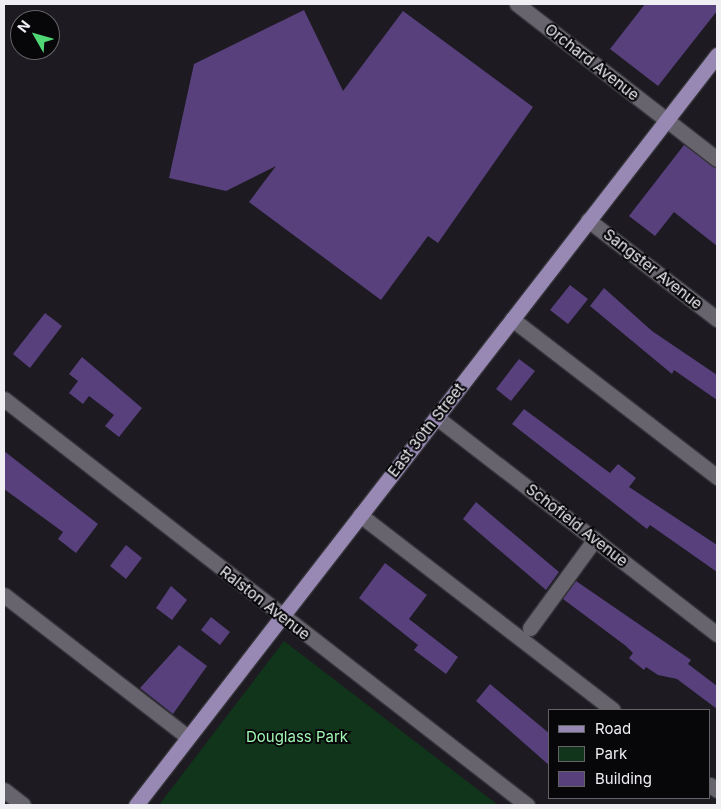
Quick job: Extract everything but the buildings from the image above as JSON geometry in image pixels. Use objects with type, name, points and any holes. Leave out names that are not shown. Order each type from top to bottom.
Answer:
[{"type":"main road","name":"East 30th Street","points":[[136,805],[717,55]]},
{"type":"street","name":"Orchard Avenue","points":[[518,4],[717,159]]},
{"type":"street","name":"Sangster Avenue","points":[[588,220],[717,319]]},
{"type":"street","points":[[512,319],[717,477]]},
{"type":"street","name":"Ralston Avenue","points":[[4,399],[281,616],[527,805]]},
{"type":"street","name":"Schofield Avenue","points":[[436,417],[717,634]]},
{"type":"street","points":[[360,515],[612,709]]},
{"type":"street","points":[[530,628],[595,539]]},
{"type":"street","points":[[4,595],[188,738]]},
{"type":"street","points":[[4,790],[23,805]]},
{"type":"green space","name":"Douglass Park","points":[[284,641],[498,805],[159,805]]}]
